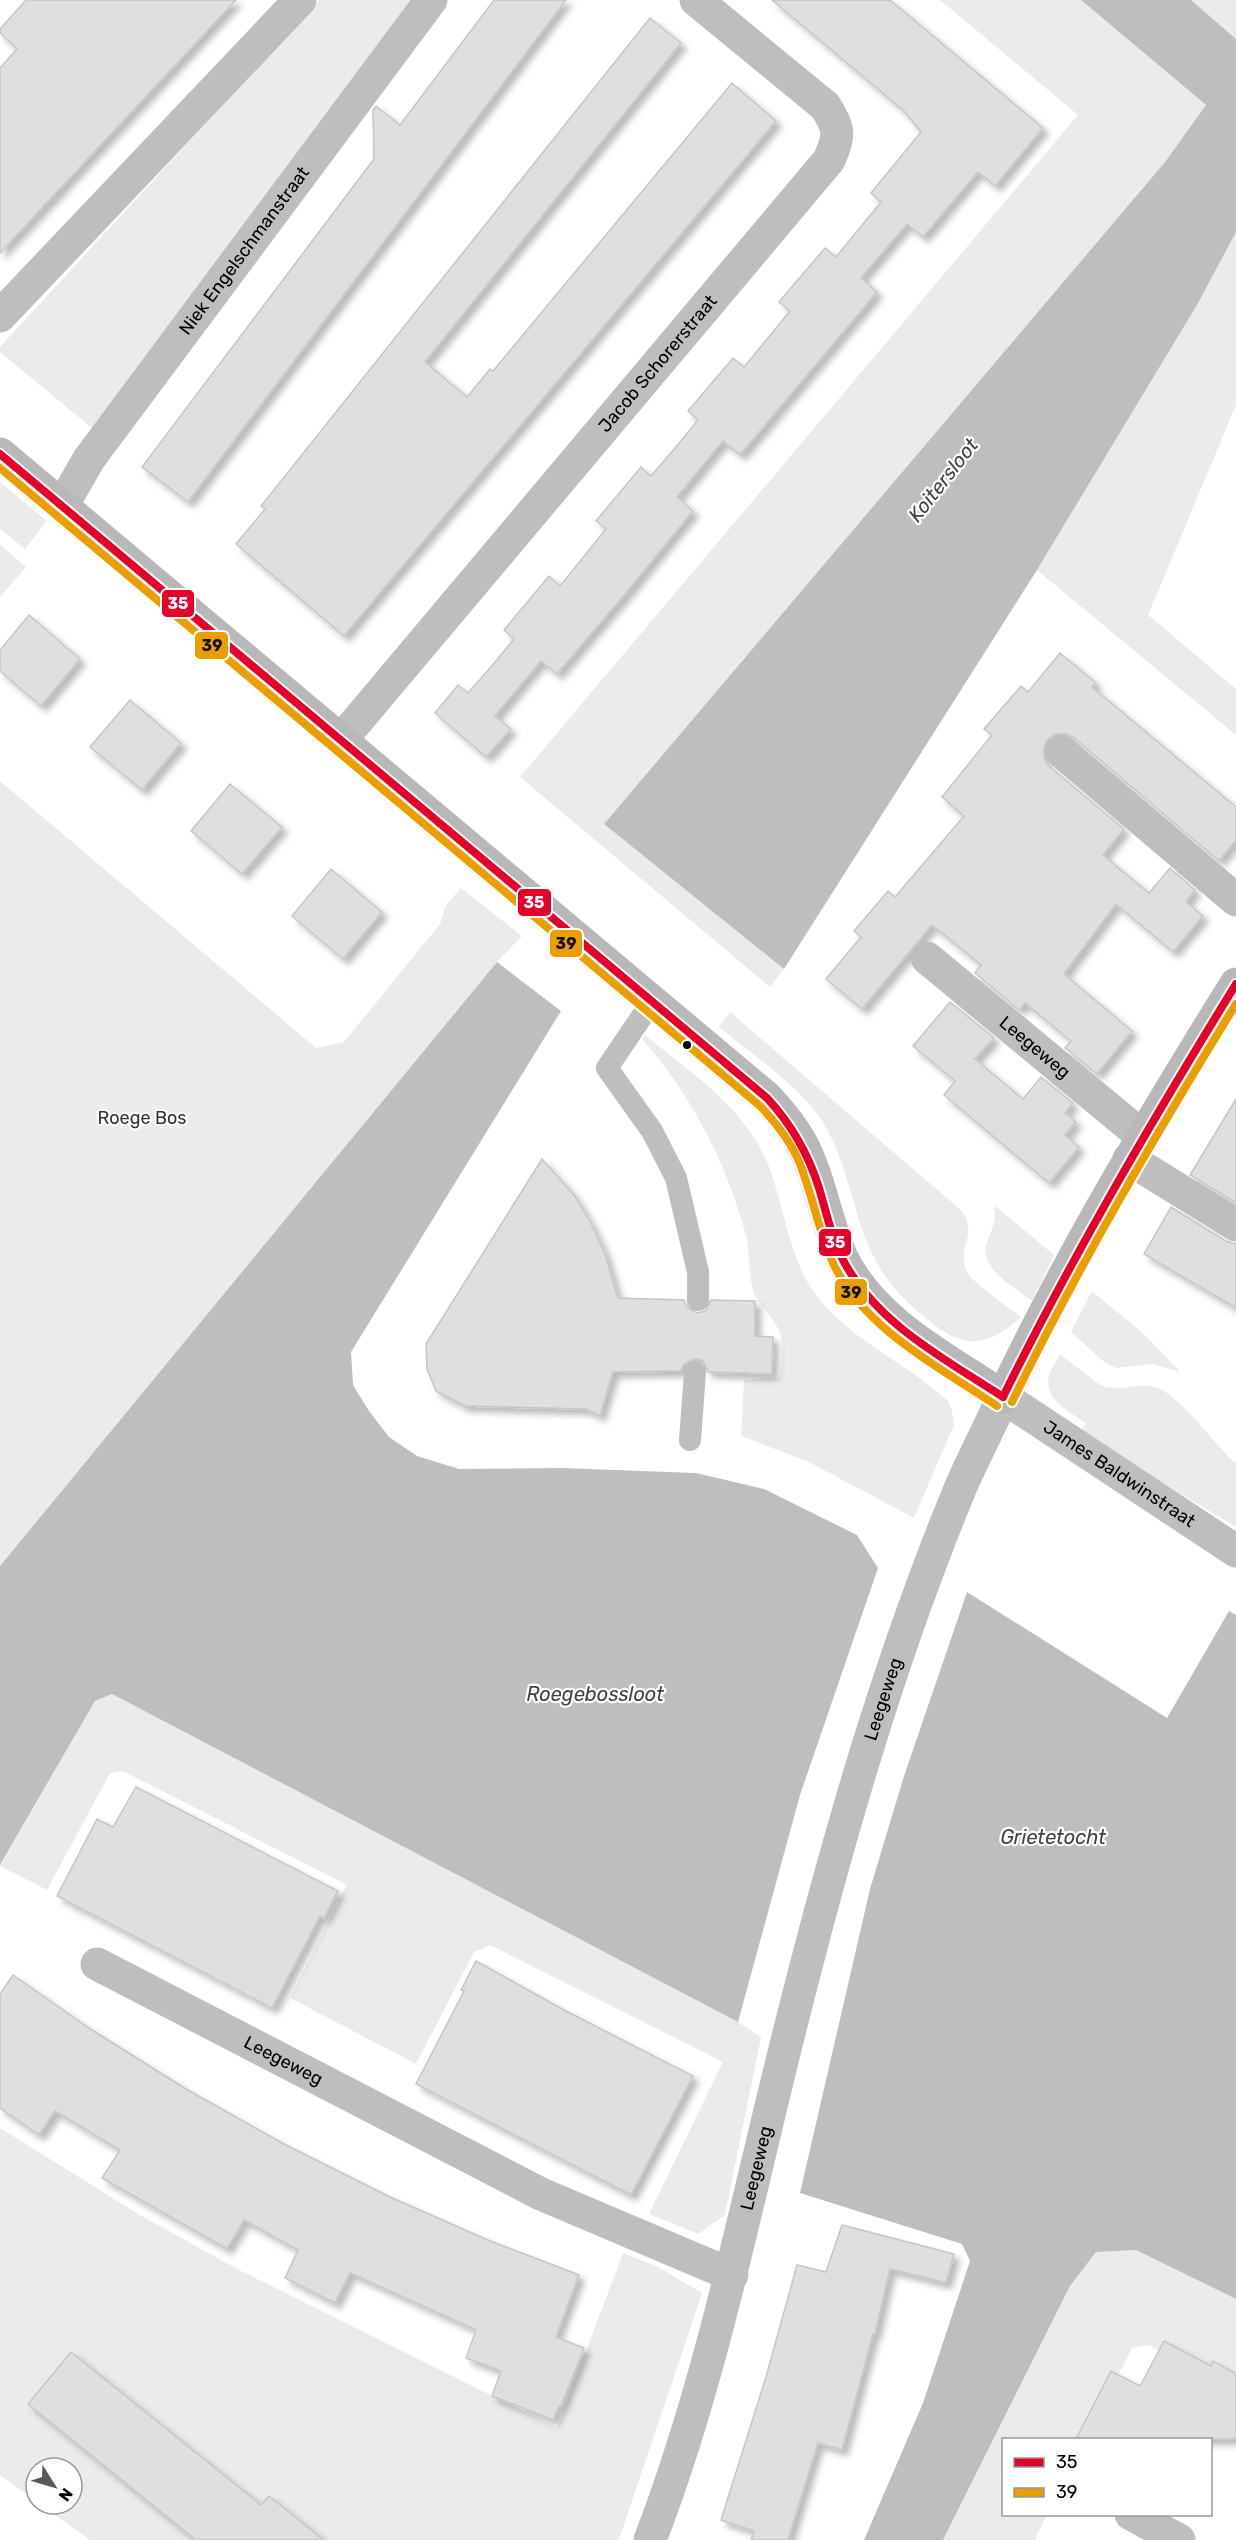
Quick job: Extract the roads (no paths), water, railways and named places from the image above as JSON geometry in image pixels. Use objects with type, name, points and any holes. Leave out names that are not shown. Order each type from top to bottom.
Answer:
[{"type":"main road","points":[[0,454],[767,1098],[799,1138],[810,1161],[832,1235],[843,1260],[857,1282],[874,1303],[900,1326],[1003,1397]]},
{"type":"main road","name":"Leegeweg","points":[[1003,1397],[1049,1301],[1136,1147],[1236,984]]},
{"type":"street","points":[[0,316],[300,0]]},
{"type":"street","name":"Niek Engelschmanstraat","points":[[62,506],[89,459],[431,0]]},
{"type":"street","name":"Jacob Schorerstraat","points":[[341,740],[829,160],[837,142],[837,123],[825,106],[696,0]]},
{"type":"street","points":[[1062,753],[1236,900]]},
{"type":"street","name":"Leegeweg","points":[[927,958],[1136,1147],[1236,1224]]},
{"type":"street","name":"Leegeweg","points":[[650,2540],[665,2500],[732,2275],[787,2041],[841,1835],[879,1707],[938,1543],[1003,1397]]},
{"type":"street","name":"James Baldwinstraat","points":[[1003,1397],[1236,1551]]},
{"type":"street","name":"Leegeweg","points":[[97,1964],[541,2194],[732,2275]]},
{"type":"street","points":[[1135,2516],[1179,2540]]},
{"type":"lane","points":[[653,1000],[607,1068],[652,1131],[676,1178],[698,1272],[698,1300]]},
{"type":"lane","points":[[690,1440],[695,1372]]},
{"type":"water","name":"Koitersloot","points":[[1081,0],[1191,0],[1236,39],[1236,232],[1197,305],[1037,570],[784,969],[604,824],[1165,162],[1206,105]]},
{"type":"water","name":"Roegebossloot","points":[[497,962],[561,1011],[351,1352],[353,1385],[369,1411],[389,1437],[417,1456],[459,1469],[562,1468],[696,1473],[764,1489],[857,1535],[878,1568],[800,1795],[738,2022],[112,1694],[95,1701],[0,1865],[0,1566]]},
{"type":"water","name":"Grietetocht","points":[[967,1592],[1167,1718],[1229,1611],[1236,1615],[1236,2299],[1136,2250],[1096,2252],[1070,2286],[943,2540],[864,2540],[923,2403],[970,2261],[962,2244],[800,2193],[870,1889],[904,1776]]},
{"type":"park label","name":"Roege Bos","points":[[142,1118]]}]
